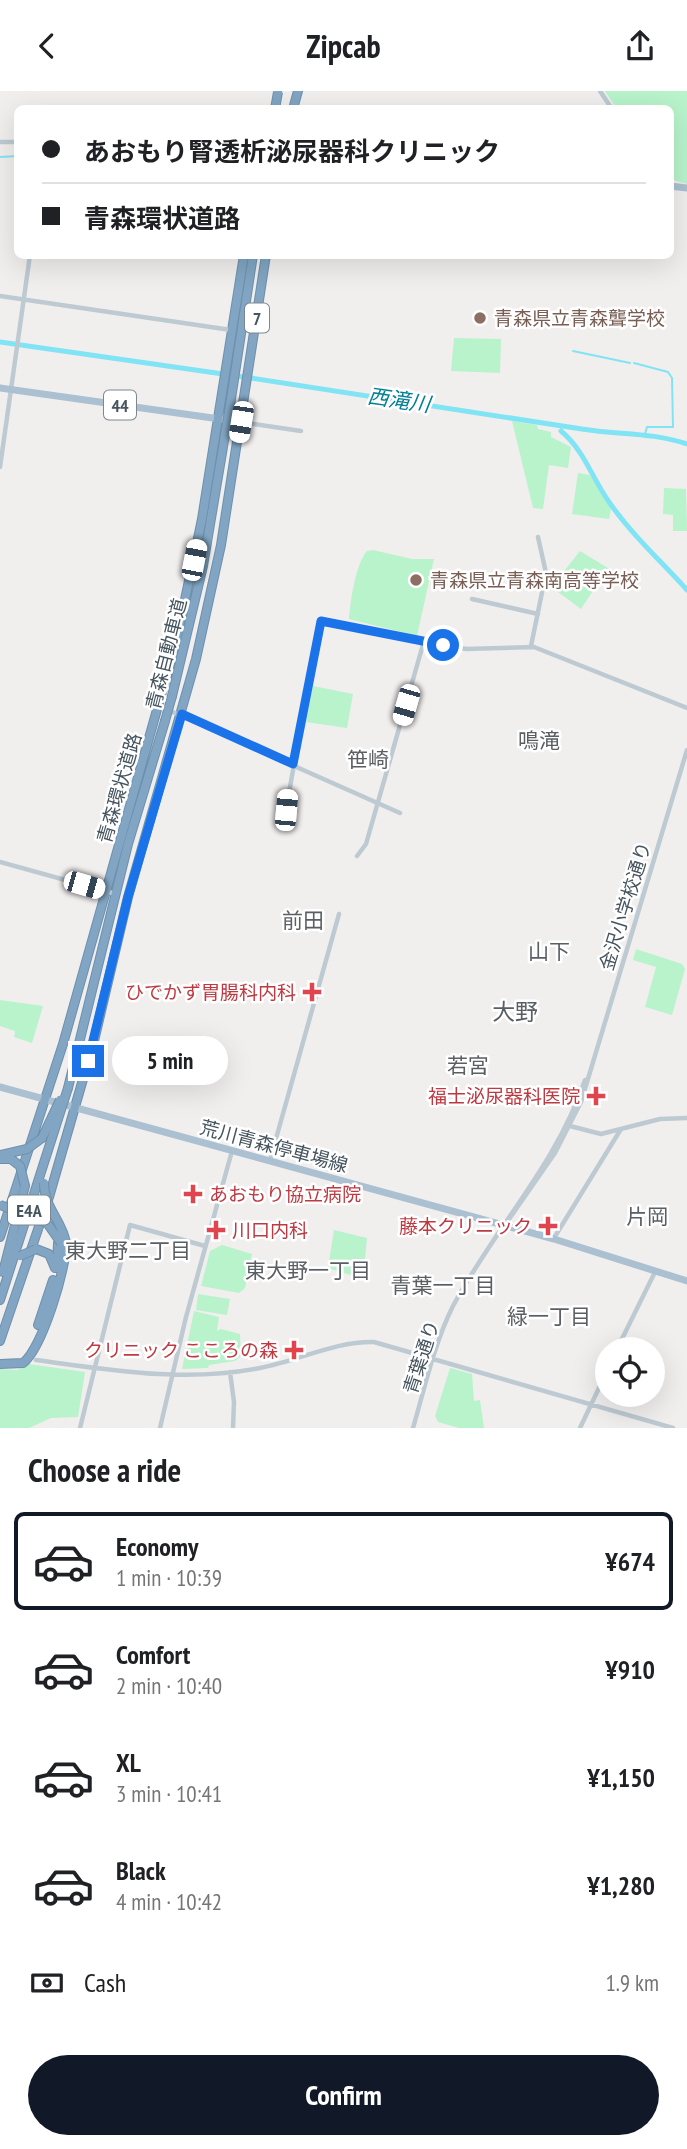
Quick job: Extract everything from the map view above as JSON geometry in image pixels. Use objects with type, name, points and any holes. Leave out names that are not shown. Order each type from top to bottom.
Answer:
[{"type":"highway","name":"青森環状道路","points":[[3,1235],[109,892],[159,706],[192,572],[235,330],[244,259]]},
{"type":"highway","name":"青森自動車道","points":[[0,1300],[5,1273],[66,1089],[172,696],[203,566],[252,259]]},
{"type":"highway","name":"青森環状道路","points":[[0,1341],[35,1246],[103,1008],[124,896],[182,714],[214,582],[241,422],[250,332],[265,259]]},
{"type":"highway","name":"青森自動車道","points":[[56,1119],[60,1100],[66,1089]]},
{"type":"highway","points":[[0,1157],[27,1149],[42,1137],[56,1119]]},
{"type":"highway","points":[[0,1362],[16,1361],[27,1353],[62,1255],[63,1231],[46,1202],[44,1183],[56,1119]]},
{"type":"highway","points":[[0,1157],[11,1159],[20,1167],[25,1187],[5,1273]]},
{"type":"highway","points":[[0,1206],[47,1223],[62,1243]]},
{"type":"highway","points":[[5,1273],[20,1256],[35,1246],[50,1254],[56,1278]]},
{"type":"highway","name":"青森自動車道","points":[[0,1283],[5,1273]]},
{"type":"main road","name":"44","points":[[0,388],[241,422]]},
{"type":"main road","name":"荒川青森停車場線","points":[[0,1087],[554,1239],[687,1283]]},
{"type":"street","points":[[0,467],[29,259]]},
{"type":"street","points":[[0,296],[235,330]]},
{"type":"street","points":[[241,422],[301,431]]},
{"type":"street","points":[[531,646],[546,570],[538,537]]},
{"type":"street","points":[[472,599],[538,614]]},
{"type":"street","points":[[286,810],[320,622],[471,650],[531,646],[687,708]]},
{"type":"street","points":[[357,856],[366,844],[424,641]]},
{"type":"street","points":[[159,706],[400,813]]},
{"type":"street","name":"金沢小学校通り","points":[[505,1226],[570,1126],[590,1070],[687,750]]},
{"type":"street","points":[[0,862],[109,892]]},
{"type":"street","points":[[270,1161],[339,914]]},
{"type":"street","name":"金沢小学校通り","points":[[505,1226],[563,1133],[590,1070]]},
{"type":"street","points":[[570,1126],[597,1134],[660,1119],[687,1118]]},
{"type":"street","points":[[554,1239],[621,1129]]},
{"type":"street","points":[[160,1428],[171,1376],[232,1151]]},
{"type":"street","points":[[80,1428],[130,1225],[205,1246]]},
{"type":"street","name":"青葉通り","points":[[413,1428],[433,1358],[454,1305],[505,1226]]},
{"type":"street","points":[[23,1239],[35,1246]]},
{"type":"street","points":[[623,1337],[657,1273]]},
{"type":"street","points":[[36,1360],[171,1376],[261,1368],[356,1342],[379,1343],[673,1428]]},
{"type":"street","points":[[230,1372],[234,1402],[233,1428]]},
{"type":"street","points":[[580,1428],[595,1396]]},
{"type":"green space","points":[[605,91],[687,91],[687,184],[674,180],[674,105],[614,105]]},
{"type":"green space","points":[[454,338],[501,339],[500,373],[451,371]]},
{"type":"green space","points":[[512,421],[537,425],[538,429],[551,432],[551,437],[571,447],[568,468],[549,465],[543,509],[533,508]]},
{"type":"green space","points":[[578,473],[590,475],[611,509],[609,519],[572,514]]},
{"type":"green space","points":[[664,488],[686,489],[687,531],[673,531],[673,515],[663,514]]},
{"type":"green space","points":[[367,551],[412,559],[434,559],[417,636],[349,619],[352,593],[360,564]]},
{"type":"green space","points":[[580,551],[608,568],[581,609],[554,589],[553,585]]},
{"type":"green space","points":[[313,686],[353,694],[347,728],[306,722]]},
{"type":"green space","points":[[636,949],[682,964],[685,969],[672,1015],[645,1007],[656,967],[633,960]]},
{"type":"green space","points":[[0,1000],[43,1006],[32,1043],[14,1037],[15,1031],[0,1026]]},
{"type":"green space","points":[[334,1230],[367,1238],[363,1279],[328,1268]]},
{"type":"green space","points":[[222,1245],[252,1254],[245,1288],[239,1293],[201,1286],[210,1251]]},
{"type":"green space","points":[[198,1294],[230,1299],[227,1315],[196,1310]]},
{"type":"green space","points":[[194,1311],[219,1317],[217,1331],[221,1329],[240,1334],[241,1356],[235,1361],[209,1365],[208,1368],[182,1369]]},
{"type":"green space","points":[[29,1364],[85,1372],[78,1417],[51,1418],[29,1428],[0,1428],[0,1369],[17,1370]]},
{"type":"green space","points":[[450,1368],[472,1374],[474,1401],[480,1400],[484,1428],[459,1428],[438,1422],[435,1416]]},
{"type":"waterway","points":[[0,157],[14,156]]},
{"type":"waterway","name":"西滝川","points":[[0,342],[244,377]]},
{"type":"waterway","points":[[573,351],[630,363]]},
{"type":"waterway","points":[[634,363],[668,372],[672,378],[673,427],[647,427],[645,434]]},
{"type":"waterway","name":"西滝川","points":[[251,378],[582,429],[661,437],[687,444]]},
{"type":"waterway","name":"西滝川","points":[[561,431],[582,455],[618,514],[687,590]]},
{"type":"place","name":"青森県立青森聾学校","points":[[480,318]]},
{"type":"place","name":"青森県立青森南高等学校","points":[[416,580]]},
{"type":"place","name":"ひでかず胃腸科内科","points":[[312,992]]},
{"type":"place","name":"福士泌尿器科医院","points":[[596,1096]]},
{"type":"place","name":"あおもり協立病院","points":[[193,1194]]},
{"type":"place","name":"藤本クリニック","points":[[548,1226]]},
{"type":"place","name":"川口内科","points":[[216,1230]]},
{"type":"place","name":"クリニック こころの森","points":[[294,1350]]},
{"type":"district","name":"鳴滝","points":[[539,740]]},
{"type":"district","name":"笹崎","points":[[368,759]]},
{"type":"district","name":"前田","points":[[303,920]]},
{"type":"district","name":"山下","points":[[549,951]]},
{"type":"district","name":"大野","points":[[515,1011]]},
{"type":"district","name":"若宮","points":[[468,1065]]},
{"type":"district","name":"片岡","points":[[647,1216]]},
{"type":"district","name":"東大野二丁目","points":[[128,1250]]},
{"type":"district","name":"東大野一丁目","points":[[308,1270]]},
{"type":"district","name":"青葉一丁目","points":[[443,1285]]},
{"type":"district","name":"緑一丁目","points":[[549,1316]]},
{"type":"route","points":[[88,1061],[141,849],[182,714],[293,764],[321,621],[443,645]]}]
